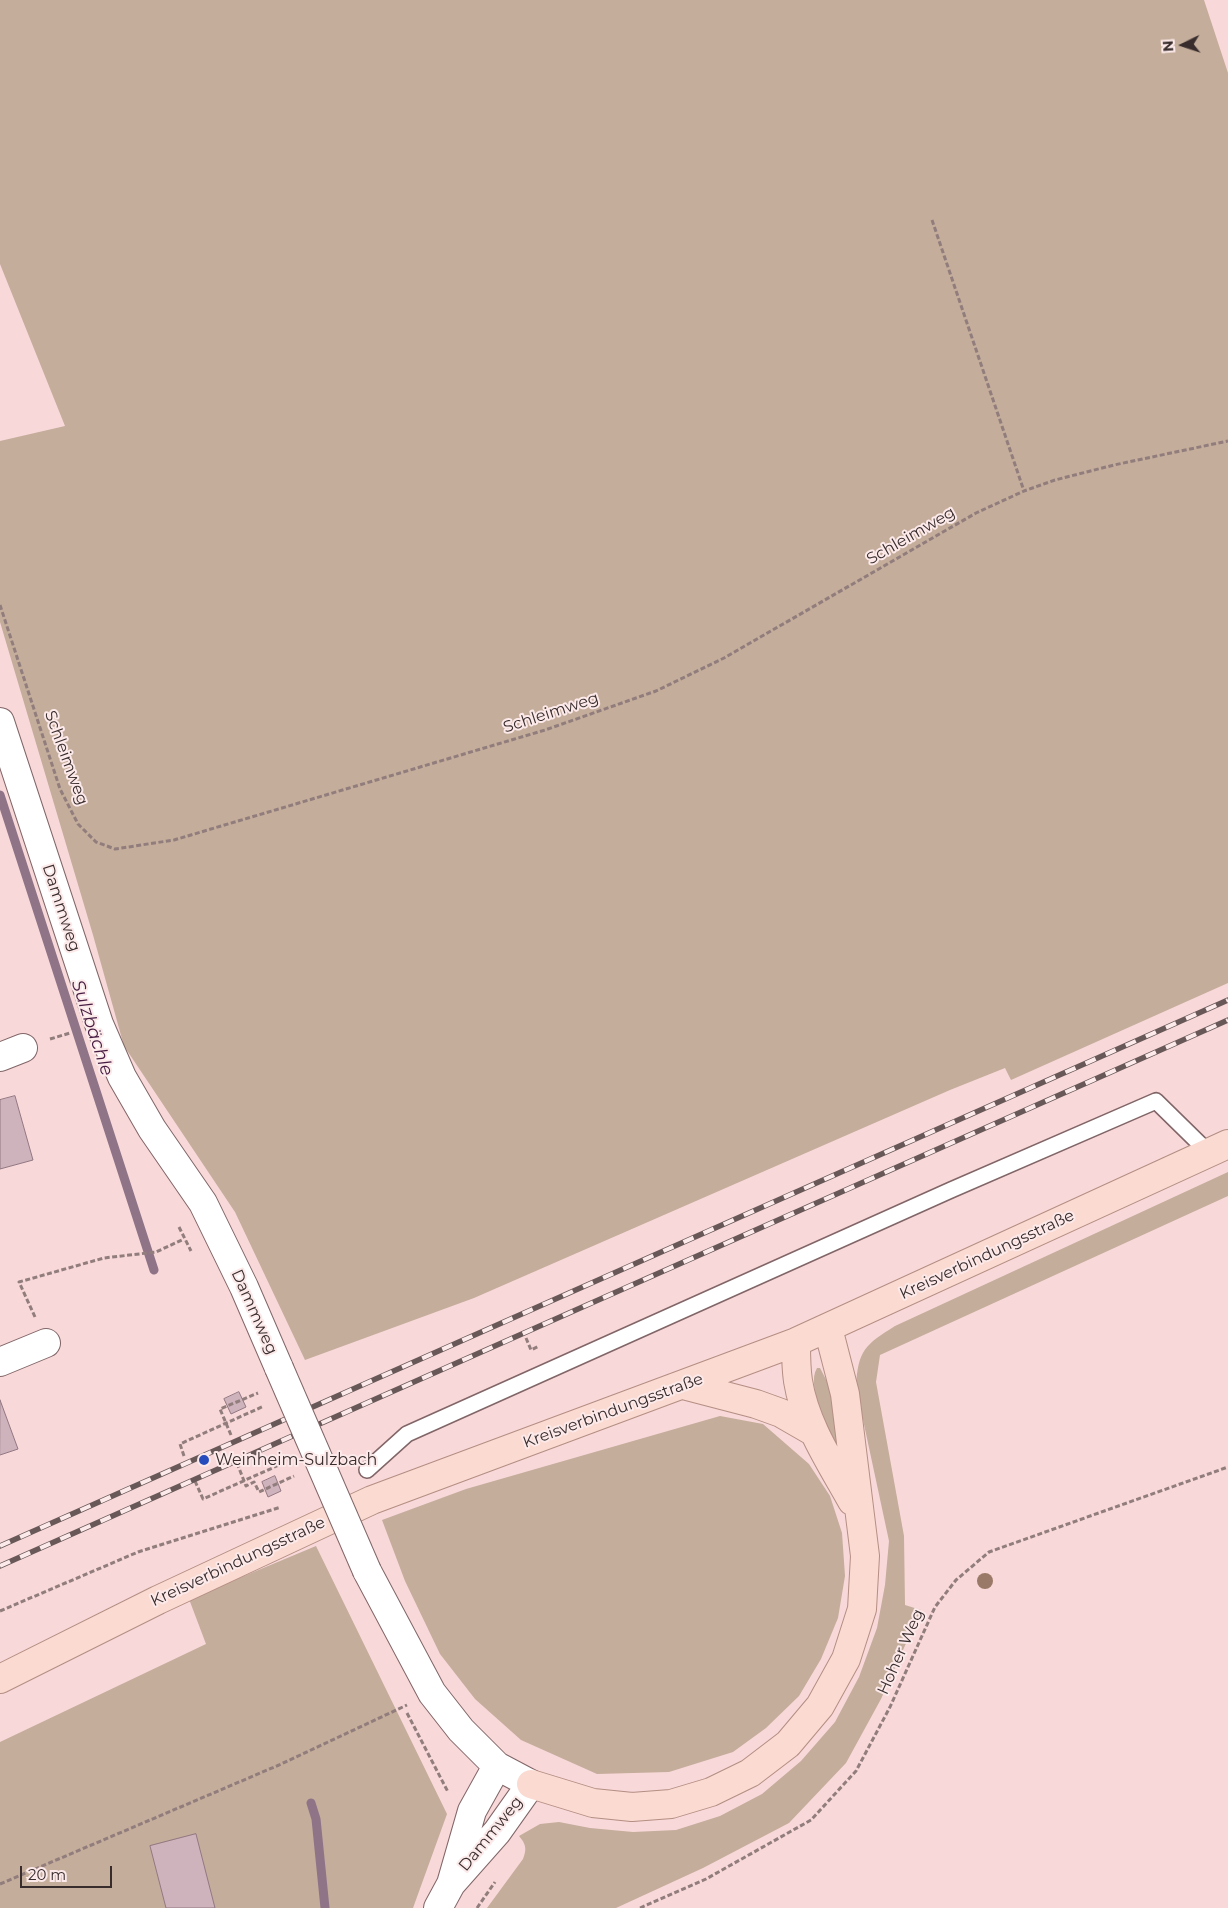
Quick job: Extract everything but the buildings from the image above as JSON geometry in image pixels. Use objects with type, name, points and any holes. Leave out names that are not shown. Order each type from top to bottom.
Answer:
[{"type":"main road","name":"Kreisverbindungsstraße","points":[[0,1679],[158,1600],[372,1500],[796,1342],[1218,1148]]},
{"type":"main road","points":[[531,1784],[593,1802],[632,1807],[671,1804],[711,1792],[750,1773],[788,1744],[820,1706],[846,1659],[862,1609],[865,1556],[845,1394],[828,1328]]},
{"type":"main road","points":[[796,1342],[801,1398],[814,1432],[859,1514]]},
{"type":"main road","points":[[683,1385],[756,1404],[781,1413],[814,1432]]},
{"type":"street","name":"Dammweg","points":[[0,722],[99,1024],[122,1077],[152,1129],[203,1203],[244,1287],[367,1571],[432,1693],[461,1730],[497,1766],[472,1811],[451,1884],[438,1908]]},
{"type":"street","points":[[0,1362],[46,1343]]},
{"type":"street","points":[[497,1766],[531,1784]]},
{"type":"street","name":"Dammweg","points":[[451,1884],[497,1832],[531,1784]]},
{"type":"lane","points":[[367,1470],[407,1434],[897,1214],[1156,1101],[1218,1148]]},
{"type":"path","points":[[932,220],[1024,491]]},
{"type":"path","name":"Schleimweg","points":[[0,606],[60,789],[78,824],[96,842],[115,849],[135,847],[174,840],[545,730],[656,690],[724,658],[976,513],[1024,491],[1055,480],[1114,465],[1228,441]]},
{"type":"path","points":[[46,1343],[19,1282],[104,1258],[156,1252],[184,1239]]},
{"type":"path","points":[[526,1338],[531,1350],[534,1348]]},
{"type":"path","points":[[231,1435],[220,1409],[261,1392]]},
{"type":"path","points":[[184,1456],[180,1444],[267,1405]]},
{"type":"path","points":[[196,1481],[203,1499],[291,1460]]},
{"type":"path","points":[[236,1463],[246,1486],[254,1482],[259,1492],[297,1475]]},
{"type":"path","name":"Hoher Weg","points":[[640,1908],[706,1879],[811,1820],[856,1771],[890,1707],[935,1607],[956,1580],[989,1552],[1228,1467]]},
{"type":"path","points":[[0,1611],[138,1552],[285,1506]]},
{"type":"path","points":[[0,1884],[279,1765],[432,1693]]},
{"type":"path","points":[[400,1698],[449,1794],[472,1811]]},
{"type":"path","points":[[476,1908],[500,1876]]},
{"type":"shaded area","points":[[0,0],[1204,0],[1228,73],[1228,983],[1011,1080],[1005,1068],[950,1090],[474,1298],[305,1360],[235,1212],[124,1046],[0,622],[0,441],[65,426],[0,264]]},
{"type":"shaded area","points":[[1228,1172],[1228,1196],[880,1355],[876,1382],[904,1536],[905,1605],[921,1610],[881,1699],[846,1763],[789,1823],[703,1868],[616,1908],[487,1908],[523,1859],[525,1847],[519,1836],[540,1824],[559,1822],[590,1828],[633,1832],[676,1830],[720,1816],[762,1794],[801,1761],[835,1722],[859,1677],[877,1628],[885,1585],[889,1541],[856,1387],[861,1356],[870,1344],[895,1326]]},
{"type":"shaded area","points":[[817,1368],[820,1368],[833,1393],[839,1454],[825,1423],[814,1387],[814,1376]]},
{"type":"shaded area","points":[[720,1416],[763,1424],[809,1464],[830,1496],[842,1533],[845,1576],[838,1618],[821,1659],[799,1696],[766,1728],[733,1752],[669,1772],[597,1774],[521,1740],[475,1699],[440,1654],[405,1581],[382,1520],[466,1489]]},
{"type":"shaded area","points":[[316,1546],[447,1814],[413,1908],[0,1908],[0,1742],[206,1644],[189,1599]]},
{"type":"waterway","name":"Sulzbächle","points":[[0,795],[154,1270]]},
{"type":"waterway","name":"Sulzbächle","points":[[311,1803],[316,1819],[325,1908]]},
{"type":"railway","points":[[0,1546],[1228,1000]]},
{"type":"railway","points":[[0,1566],[1228,1020]]},
{"type":"place","name":"Weinheim-Sulzbach","points":[[204,1460]]}]
